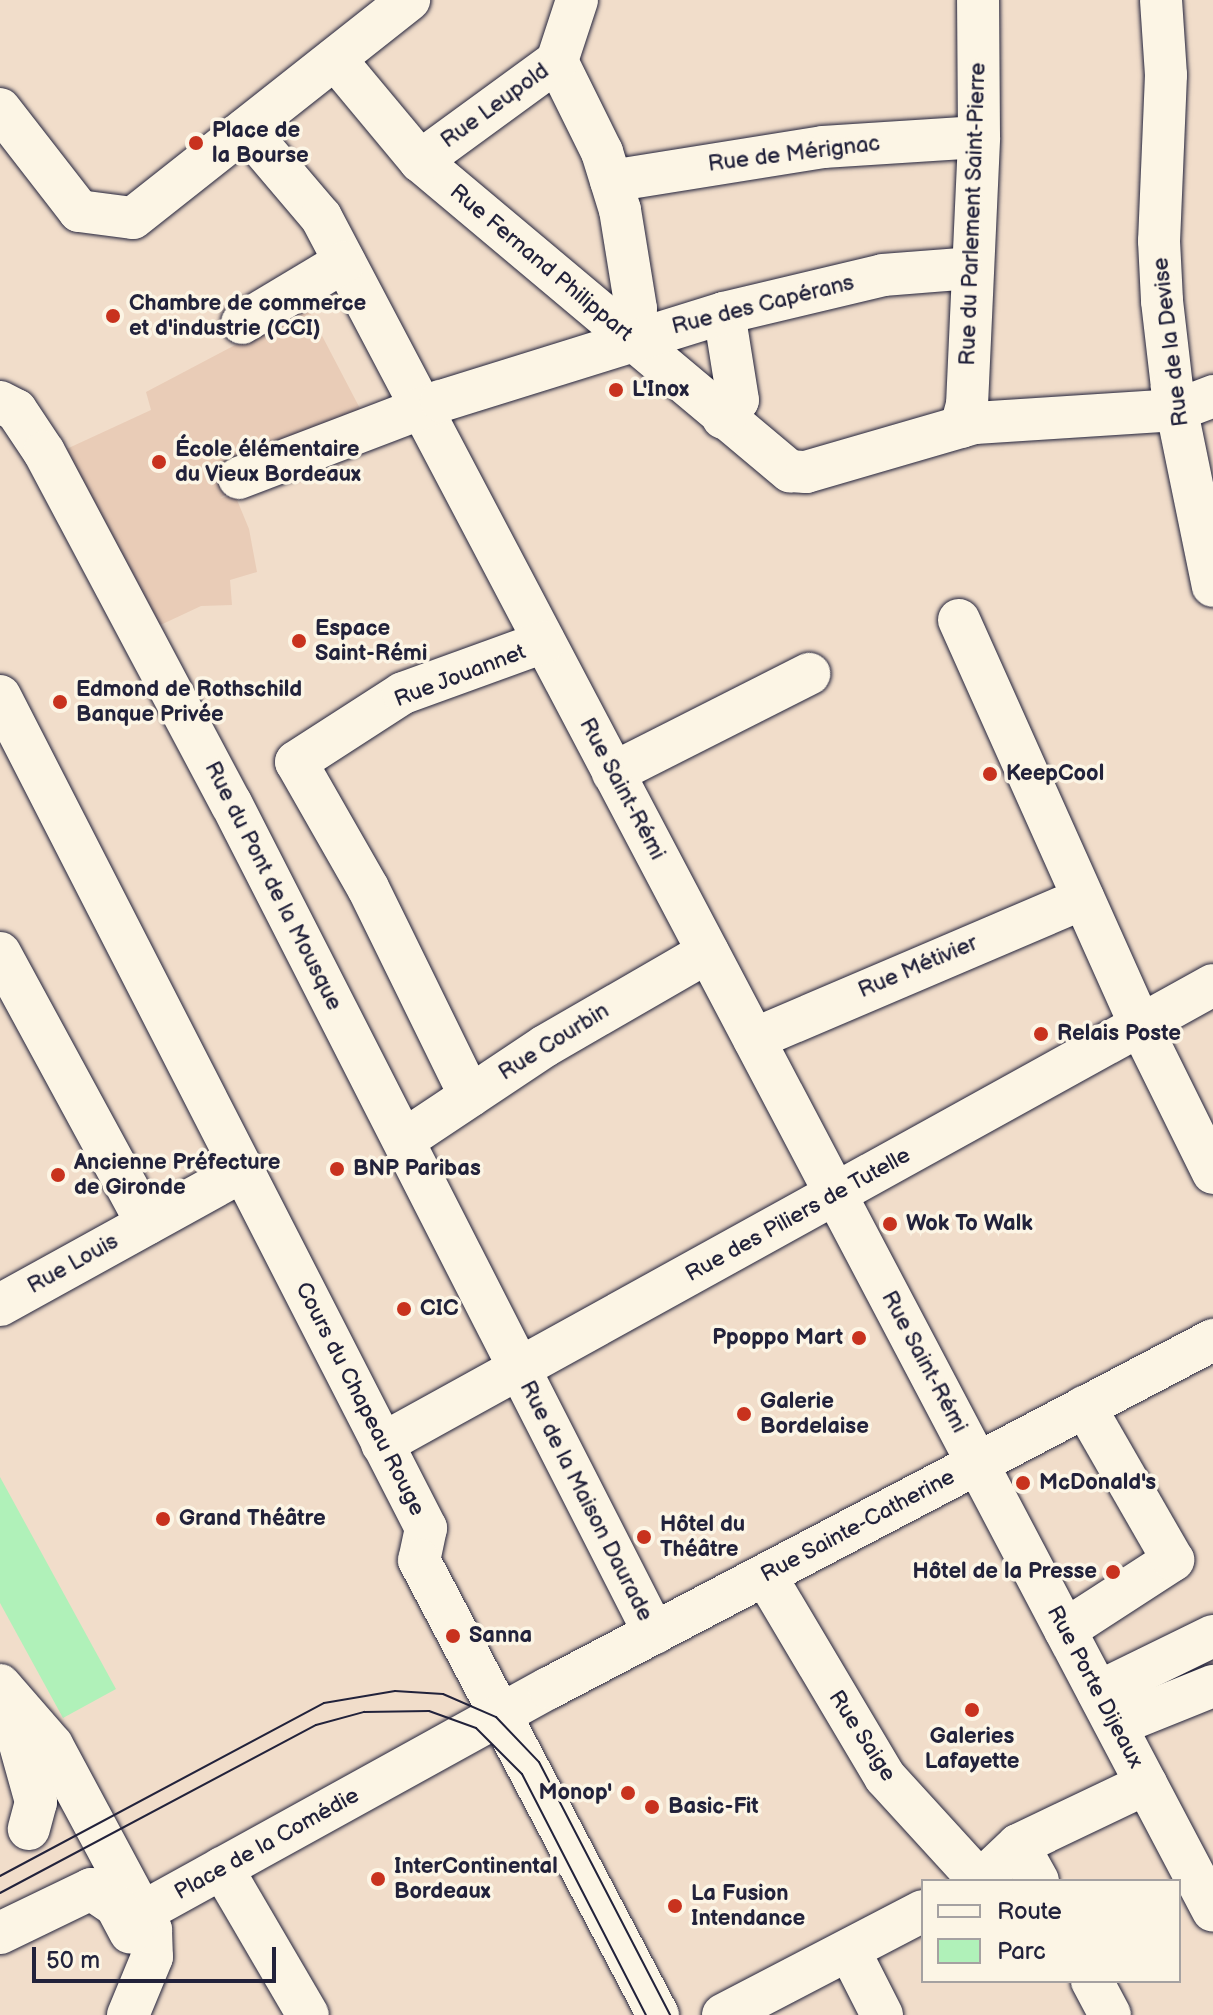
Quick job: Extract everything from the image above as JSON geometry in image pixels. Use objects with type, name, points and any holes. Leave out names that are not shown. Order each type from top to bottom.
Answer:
[{"type":"street","points":[[0,109],[79,211],[133,218],[409,0]]},
{"type":"street","name":"Rue Leupold","points":[[420,161],[557,61],[577,0]]},
{"type":"street","name":"Rue du Parlement Saint-Pierre","points":[[968,425],[971,268],[979,137],[978,0]]},
{"type":"street","name":"Rue de la Devise","points":[[1161,0],[1166,75],[1159,241],[1195,403],[1213,586]]},
{"type":"street","name":"Rue Fernand Philippart","points":[[335,59],[420,161],[763,452],[790,471],[806,472],[968,425],[1195,403]]},
{"type":"street","points":[[557,61],[611,181],[636,309],[631,340]]},
{"type":"street","name":"Rue Saint-Rémi","points":[[246,129],[321,217],[977,1463]]},
{"type":"street","name":"Rue de Mérignac","points":[[611,181],[781,152],[979,137]]},
{"type":"street","points":[[242,323],[344,262]]},
{"type":"street","name":"Rue des Capérans","points":[[239,478],[421,408],[724,313],[883,275],[971,268]]},
{"type":"street","points":[[723,418],[738,400],[724,313]]},
{"type":"street","name":"Rue du Pont de la Mousque","points":[[8,406],[44,452],[231,803],[518,1369]]},
{"type":"street","points":[[959,620],[1140,1025],[1213,1173]]},
{"type":"street","name":"Rue Jouannet","points":[[470,1096],[368,888],[296,762],[403,693],[544,642]]},
{"type":"street","points":[[613,773],[809,674]]},
{"type":"street","name":"Cours du Chapeau Rouge","points":[[0,696],[426,1528],[419,1560],[503,1713],[658,2015]]},
{"type":"street","name":"Rue Métivier","points":[[754,1039],[1083,899]]},
{"type":"street","name":"Rue Courbin","points":[[404,1140],[545,1046],[708,952]]},
{"type":"street","points":[[0,953],[147,1224],[243,1171]]},
{"type":"street","name":"Rue des Piliers de Tutelle","points":[[382,1444],[1213,985]]},
{"type":"street","name":"Rue Louis","points":[[0,1305],[147,1224]]},
{"type":"street","name":"Rue Sainte-Catherine","points":[[503,1713],[1213,1340]]},
{"type":"street","name":"Rue de la Maison Daurade","points":[[518,1369],[654,1633]]},
{"type":"street","points":[[1065,1630],[1173,1560],[1085,1407]]},
{"type":"street","name":"Rue Porte Dijeaux","points":[[977,1463],[1213,1911]]},
{"type":"street","name":"Rue Saige","points":[[765,1575],[885,1777],[978,1879]]},
{"type":"street","points":[[1107,1708],[1213,1636]]},
{"type":"street","points":[[1107,1708],[1213,1686]]},
{"type":"street","points":[[3,1691],[52,1745],[141,1913],[154,1946],[133,2003]]},
{"type":"street","points":[[3,1691],[36,1802],[15,1837]]},
{"type":"street","name":"Place de la Comédie","points":[[141,1913],[503,1713]]},
{"type":"street","points":[[982,1879],[1018,1845],[1146,1784]]},
{"type":"street","points":[[15,1837],[81,1800]]},
{"type":"street","points":[[1018,1845],[1037,1879]]},
{"type":"street","points":[[222,1868],[308,2015]]},
{"type":"street","points":[[0,1933],[79,1890],[102,1892],[128,1926],[135,1944],[133,2003]]},
{"type":"street","points":[[723,2015],[921,1912]]},
{"type":"street","points":[[849,1950],[882,2015]]},
{"type":"street","points":[[1093,1983],[1110,2015]]},
{"type":"shaded area","name":"École élémentaire du Vieux Bordeaux","points":[[307,307],[366,420],[220,498],[235,495],[249,529],[257,572],[230,580],[232,605],[201,606],[154,628],[60,452],[151,410],[146,392]]},
{"type":"green space","points":[[0,1477],[116,1689],[63,1718],[0,1603]]},
{"type":"tram line","points":[[0,1876],[324,1703],[395,1691],[443,1694],[496,1717],[539,1762],[670,2015]]},
{"type":"tram line","points":[[0,1893],[316,1725],[364,1712],[429,1711],[476,1728],[522,1774],[646,2015]]},
{"type":"place","name":"Place de la Bourse","points":[[196,143]]},
{"type":"place","name":"Chambre de commerce et d'industrie (CCI)","points":[[113,316]]},
{"type":"place","name":"L'Inox","points":[[616,390]]},
{"type":"place","name":"École élémentaire du Vieux Bordeaux","points":[[159,462]]},
{"type":"place","name":"Espace Saint-Rémi","points":[[299,641]]},
{"type":"place","name":"Edmond de Rothschild Banque Privée","points":[[60,702]]},
{"type":"place","name":"KeepCool","points":[[990,774]]},
{"type":"place","name":"Relais Poste","points":[[1041,1034]]},
{"type":"place","name":"BNP Paribas","points":[[337,1169]]},
{"type":"place","name":"Ancienne Préfecture de Gironde","points":[[58,1175]]},
{"type":"place","name":"Wok To Walk","points":[[890,1224]]},
{"type":"place","name":"CIC","points":[[404,1309]]},
{"type":"place","name":"Ppoppo Mart","points":[[859,1338]]},
{"type":"place","name":"Galerie Bordelaise","points":[[744,1414]]},
{"type":"place","name":"McDonald's","points":[[1023,1483]]},
{"type":"place","name":"Grand Théâtre","points":[[163,1519]]},
{"type":"place","name":"Hôtel du Théâtre","points":[[644,1537]]},
{"type":"place","name":"Hôtel de la Presse","points":[[1113,1572]]},
{"type":"place","name":"Sanna","points":[[453,1636]]},
{"type":"place","name":"Galeries Lafayette","points":[[972,1710]]},
{"type":"place","name":"Monop'","points":[[628,1793]]},
{"type":"place","name":"Basic-Fit","points":[[652,1807]]},
{"type":"place","name":"InterContinental Bordeaux","points":[[378,1879]]},
{"type":"place","name":"La Fusion Intendance","points":[[675,1906]]}]
